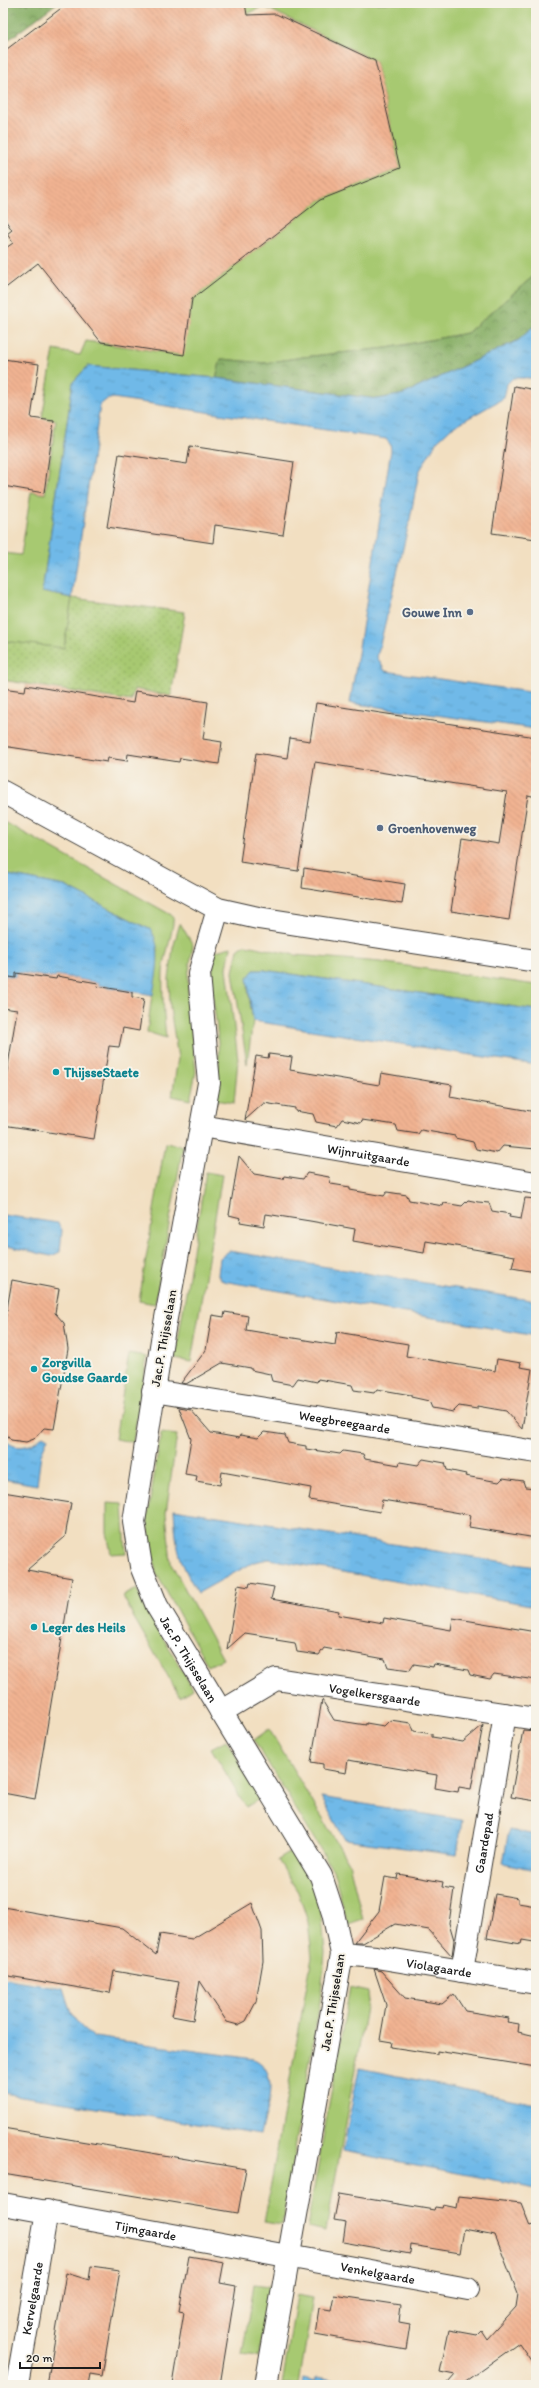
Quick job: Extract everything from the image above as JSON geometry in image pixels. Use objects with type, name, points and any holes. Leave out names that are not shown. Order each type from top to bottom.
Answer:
[{"type":"street","points":[[3,792],[218,909],[258,918],[536,962]]},
{"type":"street","name":"Jac.P. Thijsselaan","points":[[218,909],[199,974],[209,1083],[153,1392],[134,1522],[141,1566],[157,1606],[321,1876],[333,1913],[342,1954],[266,2385]]},
{"type":"street","name":"Wijnruitgaarde","points":[[201,1126],[536,1183]]},
{"type":"street","name":"Weegbreegaarde","points":[[153,1392],[536,1452]]},
{"type":"street","name":"Vogelkersgaarde","points":[[221,1712],[276,1679],[536,1719]]},
{"type":"street","name":"Gaardepad","points":[[462,1971],[505,1714]]},
{"type":"street","name":"Violagaarde","points":[[342,1954],[536,1983]]},
{"type":"street","name":"Tijmgaarde","points":[[3,2204],[288,2257]]},
{"type":"street","name":"Kervelgaarde","points":[[17,2385],[47,2211]]},
{"type":"street","name":"Venkelgaarde","points":[[288,2257],[468,2289]]},
{"type":"green space","points":[[10,3],[57,3],[7,41],[3,37],[3,9]]},
{"type":"green space","points":[[245,3],[536,3],[536,274],[467,333],[387,348],[303,357],[265,363],[221,359],[216,378],[88,366],[73,382],[42,592],[72,598],[64,649],[3,641],[3,553],[21,555],[31,492],[45,494],[56,420],[42,418],[54,350],[80,355],[86,341],[183,355],[192,299],[320,200],[400,168],[375,61],[263,6],[246,15]]},
{"type":"green space","points":[[536,274],[536,324],[519,340],[404,394],[378,399],[216,378],[221,359],[265,363],[303,357],[387,348],[467,333]]},
{"type":"green space","points":[[72,598],[185,612],[171,696],[134,689],[131,701],[3,680],[3,641],[64,648]]},
{"type":"green space","points":[[3,821],[173,916],[163,973],[166,1038],[147,1032],[158,950],[151,930],[65,886],[3,874]]},
{"type":"green space","points":[[180,923],[193,945],[188,977],[188,999],[196,1072],[190,1100],[172,1096],[178,1058],[170,1008],[169,979],[173,948]]},
{"type":"green space","points":[[246,945],[295,955],[380,962],[536,985],[536,1010],[264,970],[254,970],[248,989],[253,1021],[247,1064],[233,972],[238,949]]},
{"type":"green space","points":[[231,947],[227,968],[238,1060],[234,1103],[215,1100],[219,1057],[212,986],[213,963],[216,951]]},
{"type":"green space","points":[[165,1143],[183,1146],[155,1304],[139,1301]]},
{"type":"green space","points":[[206,1172],[222,1175],[191,1362],[175,1359]]},
{"type":"green space","points":[[129,1354],[147,1357],[133,1442],[115,1439]]},
{"type":"green space","points":[[161,1433],[177,1435],[166,1513],[171,1563],[223,1659],[208,1666],[156,1573],[147,1520]]},
{"type":"green space","points":[[107,1503],[123,1504],[126,1553],[111,1554],[107,1532]]},
{"type":"green space","points":[[137,1589],[146,1609],[193,1689],[180,1697],[134,1618],[123,1596]]},
{"type":"green space","points":[[269,1729],[349,1863],[363,1920],[348,1925],[333,1870],[254,1740]]},
{"type":"green space","points":[[226,1740],[261,1798],[246,1807],[211,1748]]},
{"type":"green space","points":[[294,1850],[313,1885],[322,1917],[325,1953],[320,2002],[282,2225],[264,2222],[312,1957],[308,1922],[298,1892],[278,1860]]},
{"type":"green space","points":[[350,1987],[369,1991],[326,2231],[307,2227]]},
{"type":"green space","points":[[254,2284],[270,2286],[258,2357],[242,2355]]},
{"type":"green space","points":[[297,2295],[313,2298],[299,2385],[282,2385]]},
{"type":"water","points":[[536,324],[536,378],[513,378],[507,384],[504,398],[451,428],[437,441],[419,472],[410,519],[377,657],[385,671],[536,693],[536,729],[350,703],[391,450],[390,444],[386,439],[113,398],[106,400],[100,405],[72,598],[42,592],[73,382],[88,366],[216,378],[378,399],[404,394],[519,340]]},
{"type":"water","points":[[3,874],[65,886],[151,930],[155,938],[158,954],[153,995],[98,985],[99,983],[56,975],[55,978],[16,972],[15,977],[3,975]]},
{"type":"water","points":[[254,970],[264,970],[536,1010],[536,1065],[253,1021],[247,978]]},
{"type":"water","points":[[3,1215],[58,1223],[62,1230],[60,1252],[51,1256],[3,1245]]},
{"type":"water","points":[[229,1251],[536,1301],[536,1336],[223,1281],[218,1275],[220,1258]]},
{"type":"water","points":[[43,1435],[48,1438],[41,1454],[37,1485],[3,1479],[3,1437],[7,1442],[18,1447],[34,1443]]},
{"type":"water","points":[[174,1509],[536,1567],[536,1606],[269,1559],[254,1562],[198,1593],[191,1582],[179,1553]]},
{"type":"water","points":[[321,1797],[462,1820],[457,1855],[345,1840]]},
{"type":"water","points":[[509,1830],[536,1835],[536,1870],[503,1863]]},
{"type":"water","points":[[3,1978],[63,1988],[73,2016],[81,2027],[94,2037],[254,2059],[263,2065],[268,2073],[270,2082],[268,2104],[260,2134],[3,2093]]},
{"type":"water","points":[[359,2068],[536,2104],[536,2188],[343,2151]]},
{"type":"water","points":[[317,2377],[363,2385],[303,2385],[304,2378],[316,2381]]},
{"type":"building","points":[[68,3],[245,3],[247,15],[276,14],[375,61],[400,168],[320,200],[192,299],[184,355],[101,342],[38,263],[3,290],[3,250],[13,243],[7,234],[12,230],[3,217],[3,52]]},
{"type":"building","points":[[3,359],[39,364],[31,418],[54,421],[44,493],[3,486]]},
{"type":"building","points":[[514,386],[536,390],[536,539],[492,533]]},
{"type":"building","points":[[190,446],[294,462],[283,535],[215,525],[213,543],[107,527],[119,454],[187,464]]},
{"type":"building","points":[[26,685],[133,703],[135,691],[208,702],[203,739],[222,742],[219,764],[180,758],[179,762],[128,754],[127,761],[108,758],[107,762],[3,746],[3,688],[25,691]]},
{"type":"building","points":[[316,703],[536,737],[536,797],[528,795],[509,920],[451,911],[462,838],[499,844],[507,792],[315,762],[298,871],[240,862],[256,753],[287,758],[290,738],[310,741]]},
{"type":"building","points":[[304,868],[405,884],[402,904],[302,888]]},
{"type":"building","name":"ThijsseStaete","points":[[16,973],[56,979],[57,976],[98,983],[97,986],[132,992],[132,997],[144,999],[139,1031],[123,1028],[119,1047],[109,1046],[94,1139],[3,1125],[3,1096],[17,1010],[3,1008],[3,976],[16,978]]},
{"type":"building","points":[[269,1054],[292,1057],[290,1070],[379,1085],[381,1073],[452,1085],[450,1097],[536,1112],[536,1149],[503,1146],[497,1153],[476,1149],[473,1142],[455,1138],[455,1136],[421,1130],[418,1134],[398,1131],[396,1125],[362,1120],[361,1123],[342,1119],[337,1126],[316,1122],[313,1114],[295,1111],[295,1108],[264,1103],[245,1120],[256,1056],[268,1058]]},
{"type":"building","points":[[239,1156],[254,1174],[283,1179],[284,1176],[303,1179],[307,1173],[329,1177],[331,1184],[350,1187],[350,1190],[384,1196],[387,1192],[407,1195],[409,1200],[443,1206],[444,1203],[462,1206],[468,1200],[489,1203],[492,1211],[510,1214],[509,1217],[521,1219],[525,1198],[536,1199],[536,1272],[512,1268],[515,1256],[426,1241],[424,1253],[353,1241],[355,1229],[310,1221],[266,1214],[264,1226],[240,1222],[241,1218],[229,1215]]},
{"type":"building","name":"Zorgvilla Goudse Gaarde","points":[[12,1280],[59,1289],[55,1313],[64,1323],[68,1349],[54,1429],[44,1428],[34,1439],[26,1442],[11,1440],[3,1429],[3,1321],[5,1321]]},
{"type":"building","points":[[225,1312],[248,1316],[246,1330],[335,1345],[337,1332],[408,1344],[406,1356],[495,1371],[497,1359],[521,1363],[520,1367],[532,1369],[522,1429],[506,1411],[477,1406],[477,1409],[459,1406],[453,1412],[432,1408],[429,1401],[411,1397],[411,1395],[377,1389],[374,1393],[354,1390],[352,1385],[318,1379],[317,1382],[298,1378],[293,1385],[272,1381],[270,1374],[251,1370],[251,1368],[222,1363],[186,1384],[181,1383],[206,1350],[212,1315],[224,1317]]},
{"type":"building","points":[[179,1408],[191,1410],[211,1433],[239,1438],[240,1435],[258,1438],[264,1432],[285,1435],[288,1443],[306,1446],[306,1449],[340,1454],[343,1451],[363,1454],[365,1459],[399,1465],[400,1462],[418,1465],[423,1459],[445,1463],[447,1470],[466,1474],[465,1476],[499,1482],[503,1478],[523,1481],[525,1487],[536,1488],[536,1538],[469,1527],[471,1515],[426,1507],[382,1500],[380,1512],[309,1500],[311,1488],[222,1472],[220,1485],[196,1481],[197,1476],[185,1474],[191,1439]]},
{"type":"building","name":"Leger des Heils","points":[[3,1492],[71,1503],[65,1537],[27,1570],[72,1578],[35,1799],[3,1793]]},
{"type":"building","points":[[250,1583],[274,1587],[271,1599],[339,1611],[338,1615],[383,1623],[384,1618],[451,1630],[453,1618],[536,1632],[536,1680],[494,1674],[490,1679],[470,1675],[468,1670],[434,1664],[433,1667],[414,1664],[410,1670],[388,1667],[385,1659],[324,1648],[319,1655],[297,1652],[295,1643],[276,1640],[277,1638],[245,1633],[227,1649],[238,1585],[249,1587]]},
{"type":"building","points":[[322,1700],[334,1720],[384,1726],[390,1720],[411,1723],[414,1731],[432,1734],[432,1737],[463,1742],[483,1725],[471,1789],[459,1787],[458,1792],[435,1788],[437,1775],[348,1760],[346,1773],[323,1769],[323,1764],[311,1762]]},
{"type":"building","points":[[523,1730],[536,1731],[536,1801],[511,1797]]},
{"type":"building","points":[[398,1874],[443,1882],[442,1887],[454,1889],[449,1923],[454,1940],[452,1956],[429,1930],[395,1924],[363,1943],[354,1943],[379,1911],[385,1877],[397,1879]]},
{"type":"building","points":[[495,1894],[518,1898],[518,1903],[536,1906],[534,1942],[522,1940],[521,1944],[487,1938]]},
{"type":"building","points":[[252,1903],[262,1931],[263,1961],[256,2002],[246,2021],[238,2025],[227,2022],[200,1981],[193,2020],[172,2016],[179,1982],[114,1971],[110,1993],[3,1975],[3,1907],[122,1928],[156,1955],[160,1934],[192,1939]]},
{"type":"building","points":[[374,1969],[381,1971],[405,1998],[442,2004],[454,1994],[465,2011],[509,2018],[507,2022],[519,2024],[518,2032],[536,2036],[536,2067],[437,2051],[437,2054],[391,2047],[392,2042],[380,2040],[386,2005]]},
{"type":"building","points":[[3,2128],[246,2169],[238,2213],[3,2174]]},
{"type":"building","points":[[339,2194],[434,2210],[435,2207],[442,2208],[443,2205],[457,2208],[459,2196],[521,2203],[530,2226],[536,2224],[536,2368],[519,2343],[460,2385],[450,2385],[448,2383],[455,2375],[440,2372],[449,2330],[476,2335],[481,2330],[487,2339],[516,2307],[518,2294],[495,2235],[464,2229],[460,2253],[411,2245],[410,2254],[343,2242],[346,2222],[334,2220]]},
{"type":"building","points":[[189,2256],[224,2262],[220,2283],[236,2286],[220,2385],[172,2385],[184,2312],[179,2311]]},
{"type":"building","points":[[91,2266],[120,2270],[102,2376],[90,2374],[88,2385],[47,2385],[66,2273],[89,2280]]},
{"type":"building","points":[[334,2295],[401,2305],[399,2322],[410,2324],[406,2350],[315,2334],[319,2308],[331,2310]]},
{"type":"place","name":"Gouwe Inn","points":[[470,612]]},
{"type":"place","name":"Groenhovenweg","points":[[380,828]]},
{"type":"place","name":"ThijsseStaete","points":[[56,1072]]},
{"type":"place","name":"Zorgvilla Goudse Gaarde","points":[[34,1369]]},
{"type":"place","name":"Leger des Heils","points":[[34,1627]]}]
